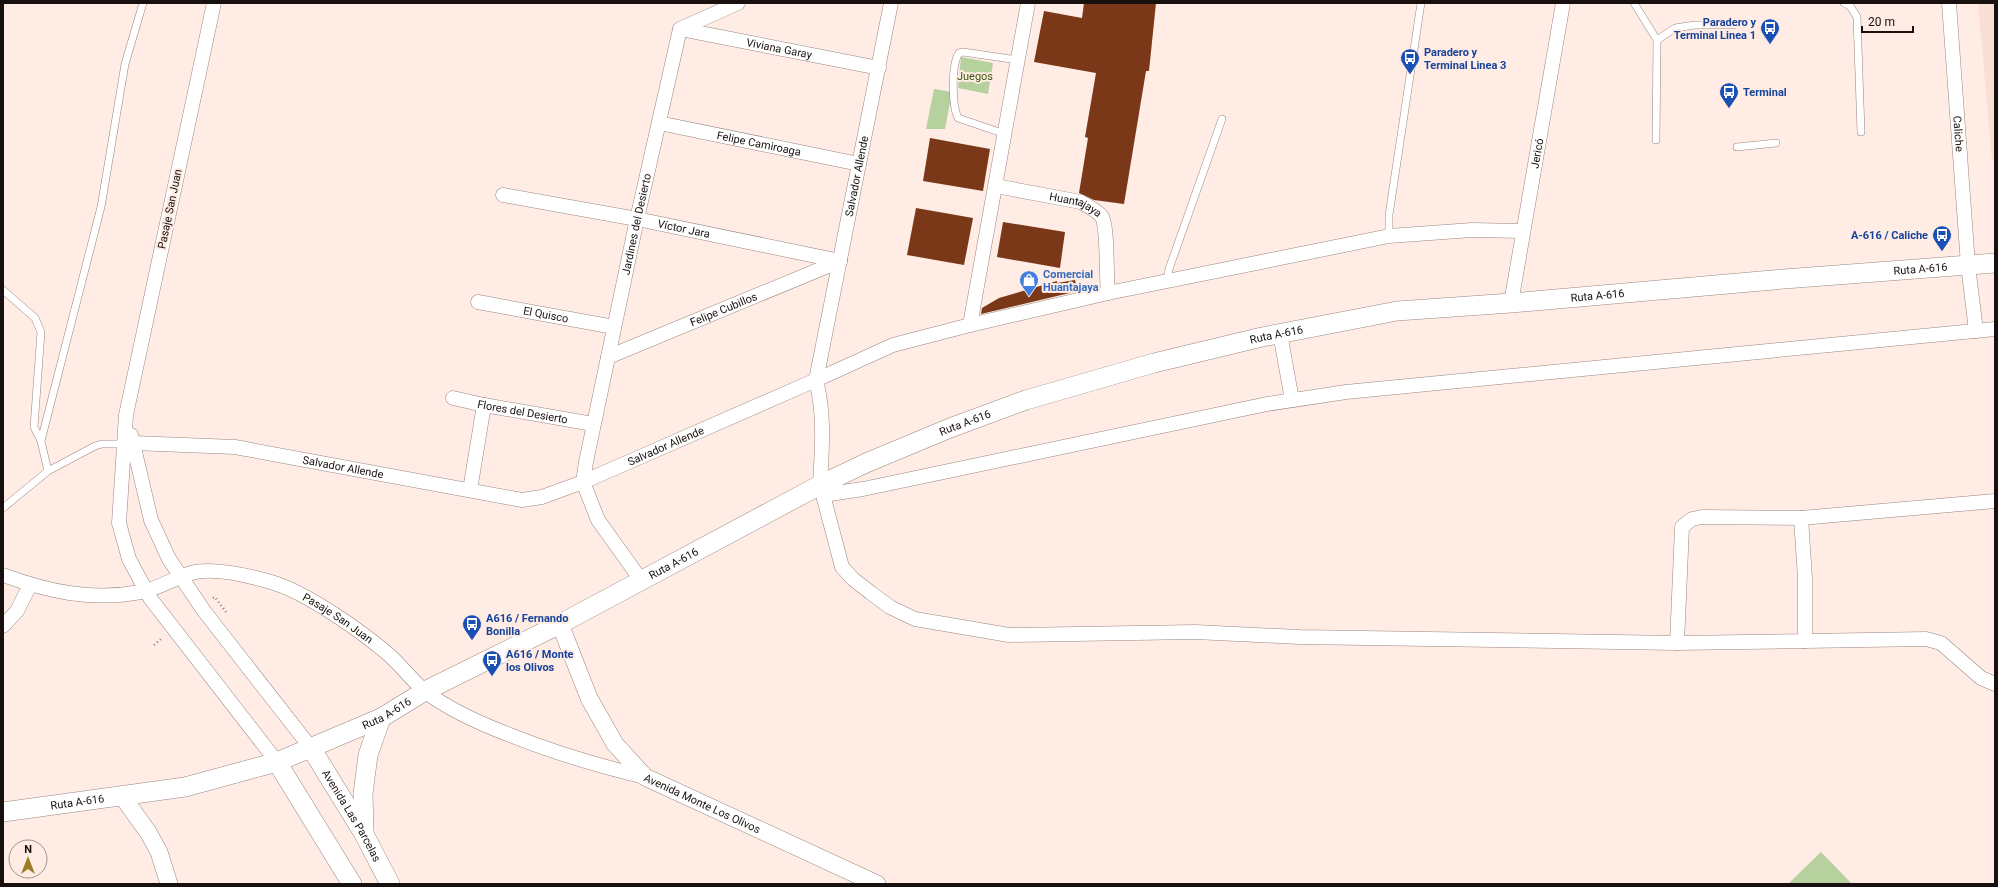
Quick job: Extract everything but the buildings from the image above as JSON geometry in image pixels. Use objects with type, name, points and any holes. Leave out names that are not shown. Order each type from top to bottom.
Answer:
[{"type":"main road","name":"Ruta A-616","points":[[3,812],[185,787],[277,762],[381,718],[425,691],[560,624],[641,580],[822,490],[866,463],[950,428],[1026,400],[1154,363],[1280,333],[1397,311],[1995,263]]},
{"type":"main road","points":[[364,834],[362,794],[368,756],[381,718]]},
{"type":"main road","name":"Avenida Las Parcelas","points":[[311,748],[364,834],[390,884]]},
{"type":"main road","points":[[277,762],[352,884]]},
{"type":"street","name":"Pasaje San Juan","points":[[214,3],[126,415],[129,444],[151,520],[169,559],[204,611],[311,748]]},
{"type":"street","points":[[680,29],[738,3]]},
{"type":"street","name":"Salvador Allende","points":[[129,444],[235,447],[522,500],[532,500],[583,482],[816,380],[891,3]]},
{"type":"street","points":[[970,325],[1028,3]]},
{"type":"street","name":"Jericó","points":[[1510,303],[1564,3]]},
{"type":"street","name":"Caliche","points":[[1949,3],[1968,265],[1976,332]]},
{"type":"street","name":"Viviana Garay","points":[[680,29],[879,68]]},
{"type":"street","name":"Jardines del Desierto","points":[[583,482],[593,424],[680,29]]},
{"type":"street","name":"Felipe Camiroaga","points":[[659,123],[858,164]]},
{"type":"street","name":"Huantajaya","points":[[996,186],[1081,202],[1102,217],[1108,293]]},
{"type":"street","name":"Víctor Jara","points":[[503,195],[637,219],[840,261]]},
{"type":"street","points":[[1522,231],[1472,230],[1389,236],[1108,293],[970,325],[893,345],[816,380],[821,400],[823,424],[822,490],[842,567],[853,579],[870,593],[890,607],[915,619],[1009,635],[1195,632],[1299,637],[1677,643],[1926,639],[1941,643],[1981,678],[1995,684]]},
{"type":"street","name":"Felipe Cubillos","points":[[608,357],[840,261]]},
{"type":"street","name":"El Quisco","points":[[478,302],[614,327]]},
{"type":"street","points":[[822,490],[863,489],[1292,400],[1377,389],[1995,329]]},
{"type":"street","points":[[1280,333],[1292,400]]},
{"type":"street","name":"Flores del Desierto","points":[[453,398],[484,406],[593,424]]},
{"type":"street","points":[[470,490],[484,406]]},
{"type":"street","name":"Pasaje San Juan","points":[[129,444],[119,524],[129,559],[145,591],[277,762]]},
{"type":"street","points":[[583,482],[598,520],[641,580]]},
{"type":"street","points":[[1677,643],[1682,527],[1692,519],[1702,517],[1801,518],[1995,501]]},
{"type":"street","points":[[1801,518],[1805,578],[1805,641]]},
{"type":"street","name":"Pasaje San Juan","points":[[3,575],[48,590],[93,596],[145,591],[180,577],[193,573],[210,571],[273,582],[299,594],[344,620],[389,654],[425,691],[472,721],[550,751],[645,777]]},
{"type":"street","points":[[3,626],[17,611],[30,585]]},
{"type":"street","name":"Avenida Monte Los Olivos","points":[[560,624],[589,698],[616,744],[645,777],[877,884]]},
{"type":"street","points":[[122,796],[148,832],[159,852],[169,884]]},
{"type":"lane","points":[[41,441],[100,207],[125,64],[143,3]]},
{"type":"lane","points":[[1389,236],[1389,215],[1421,3]]},
{"type":"lane","points":[[1634,3],[1657,40],[1656,140]]},
{"type":"lane","points":[[1844,3],[1850,6],[1857,17],[1861,132]]},
{"type":"lane","points":[[1657,40],[1675,28],[1696,25],[1734,25]]},
{"type":"lane","points":[[1005,134],[958,118],[954,103],[957,56],[959,53],[963,52],[1018,60]]},
{"type":"lane","points":[[1167,282],[1171,262],[1222,119]]},
{"type":"lane","points":[[1737,147],[1776,143]]},
{"type":"lane","points":[[3,290],[36,318],[41,332],[34,427],[41,441],[48,471]]},
{"type":"lane","points":[[3,508],[48,471],[95,446],[102,444],[129,444]]},
{"type":"shaded area","points":[[1978,3],[1995,3],[1995,160],[1992,160]]},
{"type":"green space","name":"Juegos","points":[[961,57],[993,63],[988,94],[958,88]]},
{"type":"green space","name":"Juegos","points":[[934,89],[952,92],[945,129],[926,129]]},
{"type":"green space","points":[[1821,852],[1852,884],[1789,883]]},
{"type":"place","name":"Paradero y Terminal Linea 1","points":[[1770,45]]},
{"type":"place","name":"Paradero y Terminal Linea 3","points":[[1410,75]]},
{"type":"place","name":"Terminal","points":[[1729,109]]},
{"type":"place","name":"A-616 / Caliche","points":[[1942,252]]},
{"type":"place","name":"Comercial Huantajaya","points":[[1029,297]]},
{"type":"place","name":"A616 / Fernando Bonilla","points":[[472,641]]},
{"type":"place","name":"A616 / Monte los Olivos","points":[[492,677]]}]
